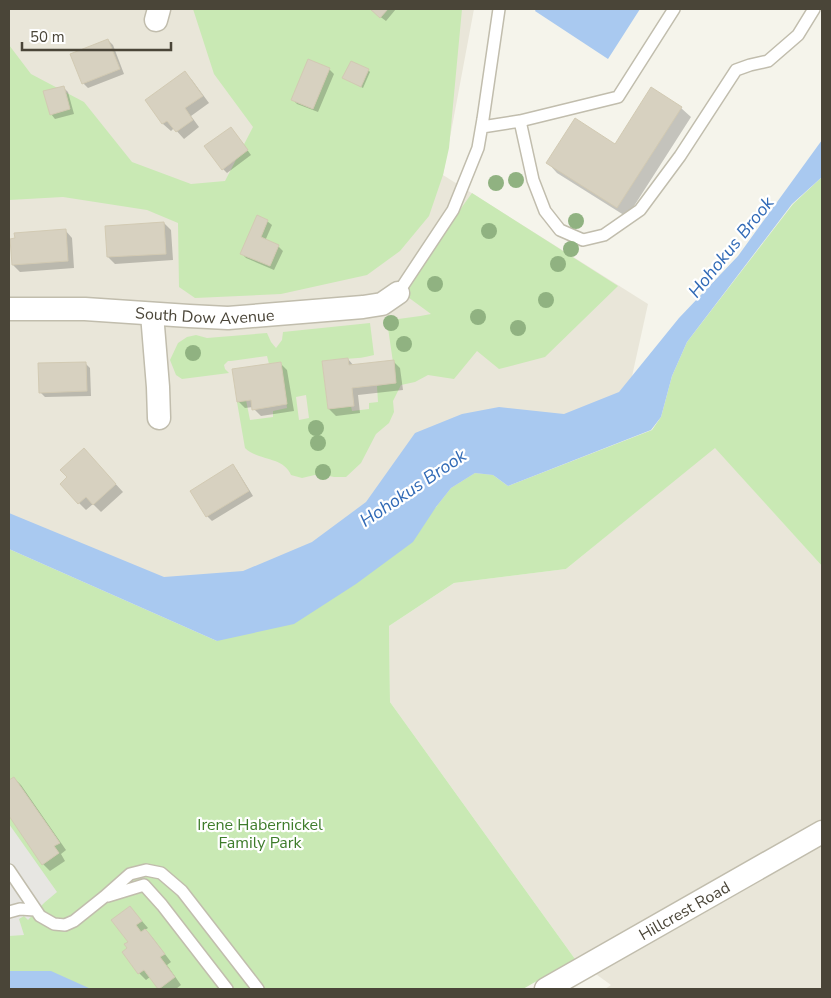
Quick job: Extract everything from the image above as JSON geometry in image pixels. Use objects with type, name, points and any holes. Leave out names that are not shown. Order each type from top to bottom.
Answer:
[{"type":"street","name":"South Dow Avenue","points":[[9,309],[85,309],[228,318],[363,307],[382,304],[398,293]]},
{"type":"street","points":[[152,314],[159,418]]},
{"type":"street","name":"Hillcrest Road","points":[[546,989],[822,832]]},
{"type":"lane","points":[[398,293],[453,210],[478,148],[499,9]]},
{"type":"lane","points":[[482,127],[520,121],[618,97],[674,9]]},
{"type":"lane","points":[[520,121],[533,180],[545,211],[560,230],[568,234],[583,240],[604,235],[640,210],[680,156],[736,70],[768,61],[798,35],[814,9]]},
{"type":"lane","points":[[9,870],[40,916],[54,924],[65,925],[74,922],[130,874],[146,870],[161,873],[182,891],[258,989]]},
{"type":"lane","points":[[104,897],[144,884],[226,989]]},
{"type":"lane","points":[[9,912],[20,909],[35,910]]},
{"type":"shaded area","points":[[9,9],[474,9],[443,175],[648,304],[625,408],[246,605],[9,534]]},
{"type":"shaded area","points":[[715,447],[822,566],[822,989],[605,989],[611,985],[575,959],[390,702],[389,626],[454,583],[566,569]]},
{"type":"shaded area","points":[[9,824],[57,892],[28,920],[24,916],[19,919],[24,935],[9,936]]},
{"type":"green space","points":[[193,9],[462,9],[449,148],[443,175],[429,216],[400,251],[367,275],[281,294],[195,298],[179,287],[178,223],[147,210],[63,197],[9,200],[9,45],[31,74],[84,102],[132,162],[191,184],[225,181],[253,127],[214,74]]},
{"type":"green space","name":"Irene Habernickel Family Park","points":[[822,177],[822,566],[715,448],[566,569],[454,583],[389,626],[390,702],[575,959],[523,989],[9,989],[9,549],[217,641],[436,507],[451,488],[475,473],[493,475],[508,486],[652,430],[661,417],[672,376],[687,342],[793,204]]},
{"type":"green space","points":[[472,193],[618,286],[545,357],[499,369],[477,351],[454,379],[428,375],[415,382],[401,385],[393,401],[394,412],[389,423],[376,434],[361,463],[346,477],[319,474],[302,478],[291,475],[282,465],[250,452],[245,448],[237,402],[246,400],[250,420],[273,417],[273,411],[287,408],[280,362],[269,364],[267,356],[228,361],[224,365],[229,373],[182,379],[176,375],[170,360],[178,343],[187,337],[196,335],[207,338],[267,333],[276,348],[282,340],[283,332],[370,323],[374,355],[322,361],[328,409],[351,406],[352,411],[369,409],[369,403],[378,402],[377,386],[396,383],[387,321],[431,314],[401,292]],"holes":[[[306,395],[309,418],[299,420],[296,397]]]},
{"type":"water","points":[[536,9],[640,9],[608,59],[535,11]]},
{"type":"water","name":"Hohokus Brook","points":[[822,140],[822,177],[792,204],[687,342],[672,376],[661,417],[651,430],[508,486],[493,475],[475,473],[451,488],[413,542],[356,584],[294,624],[217,641],[9,549],[9,513],[164,577],[243,571],[312,542],[366,502],[415,433],[462,414],[499,407],[564,414],[619,392],[679,318],[738,256]]},
{"type":"water","points":[[9,971],[51,971],[91,989],[9,989]]},
{"type":"building","points":[[370,9],[388,9],[380,18]]},
{"type":"building","points":[[108,39],[120,69],[82,84],[70,54]]},
{"type":"building","points":[[308,59],[330,68],[313,109],[291,100]]},
{"type":"building","points":[[351,61],[369,69],[361,87],[342,78]]},
{"type":"building","points":[[185,71],[203,96],[185,108],[193,120],[176,132],[167,121],[162,124],[145,100]]},
{"type":"building","points":[[64,86],[70,109],[50,115],[43,91]]},
{"type":"building","points":[[651,87],[682,107],[617,208],[546,163],[575,118],[615,144]]},
{"type":"building","points":[[231,127],[248,150],[222,170],[204,146]]},
{"type":"building","points":[[257,215],[268,220],[261,237],[279,245],[270,266],[240,254]]},
{"type":"building","points":[[164,222],[166,254],[107,257],[105,226]]},
{"type":"building","points":[[66,229],[68,261],[12,265],[10,239],[15,238],[14,233]]},
{"type":"building","points":[[348,358],[349,365],[394,360],[396,383],[352,388],[354,406],[328,409],[322,361]]},
{"type":"building","points":[[86,362],[87,391],[39,393],[38,363]]},
{"type":"building","points":[[281,362],[287,404],[252,410],[251,400],[237,402],[232,369]]},
{"type":"building","points":[[84,448],[116,484],[93,505],[86,497],[78,504],[60,484],[67,477],[60,470]]},
{"type":"building","points":[[233,464],[249,491],[206,517],[190,491]]},
{"type":"building","points":[[14,777],[60,843],[54,846],[59,853],[42,865],[9,816],[9,780]]},
{"type":"building","points":[[130,906],[142,921],[136,925],[141,932],[145,929],[148,932],[165,954],[160,957],[175,977],[159,989],[144,970],[138,974],[122,952],[127,948],[124,944],[128,942],[111,920]]}]
